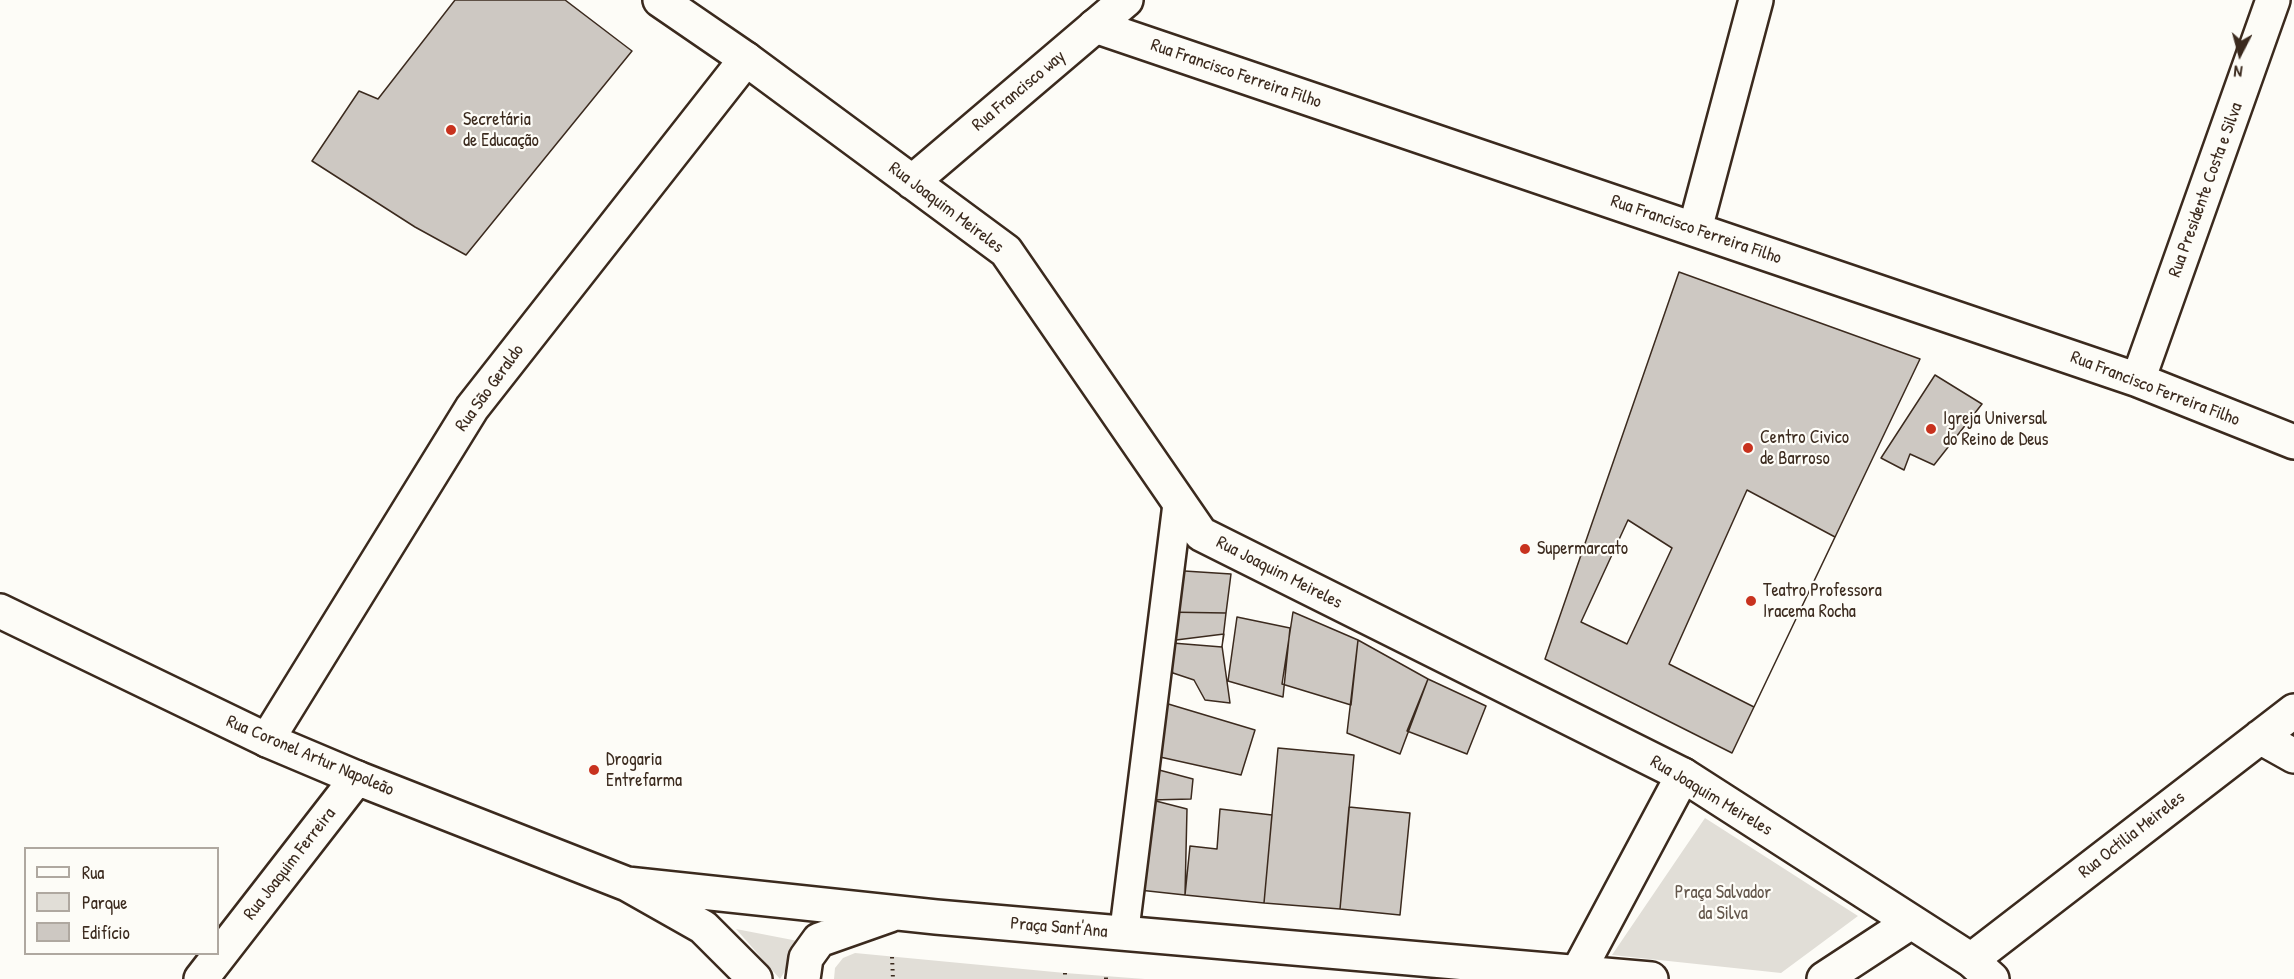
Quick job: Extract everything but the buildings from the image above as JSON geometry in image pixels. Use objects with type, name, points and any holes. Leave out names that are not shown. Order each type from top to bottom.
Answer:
[{"type":"street","name":"Rua Joaquim Meireles","points":[[660,0],[746,58],[1006,251],[1201,534],[1683,775],[1911,922],[1981,970]]},
{"type":"street","name":"Rua Francisco way","points":[[912,182],[1126,0]]},
{"type":"street","points":[[1695,230],[1756,0]]},
{"type":"street","name":"Rua Presidente Costa e Silva","points":[[2139,380],[2273,0]]},
{"type":"street","name":"Rua Francisco Ferreira Filho","points":[[1095,26],[2139,380],[2291,437]]},
{"type":"street","name":"Rua São Geraldo","points":[[267,740],[472,408],[746,58]]},
{"type":"street","points":[[1124,933],[1178,500]]},
{"type":"street","name":"Rua Coronel Artur Napoleão","points":[[0,611],[267,740],[357,778],[627,884]]},
{"type":"street","name":"Rua Octilia Meireles","points":[[1981,970],[2294,711]]},
{"type":"street","points":[[2260,737],[2294,756]]},
{"type":"street","points":[[1578,972],[1683,775]]},
{"type":"street","name":"Rua Joaquim Ferreira","points":[[201,979],[357,778]]},
{"type":"street","points":[[627,884],[703,927],[755,979]]},
{"type":"street","name":"Praça Sant'Ana","points":[[627,884],[897,913],[1651,979]]},
{"type":"street","points":[[803,979],[807,958],[819,940],[897,913]]},
{"type":"street","points":[[1824,979],[1911,922]]},
{"type":"path","points":[[892,957],[893,979]]},
{"type":"path","points":[[1065,973],[1065,979]]},
{"type":"green space","name":"Praça Salvador da Silva","points":[[1705,818],[1858,916],[1781,973],[1612,955]]},
{"type":"green space","points":[[736,929],[803,942],[780,979]]},
{"type":"green space","points":[[855,953],[1145,979],[834,979],[835,968],[843,958]]},
{"type":"place","name":"Secretária de Educação","points":[[451,130]]},
{"type":"place","name":"Igreja Universal do Reino de Deus","points":[[1931,429]]},
{"type":"place","name":"Centro Civico de Barroso","points":[[1748,448]]},
{"type":"place","name":"Supermarcato","points":[[1525,549]]},
{"type":"place","name":"Teatro Professora Iracema Rocha","points":[[1751,601]]},
{"type":"place","name":"Drogaria Entrefarma","points":[[594,770]]}]
